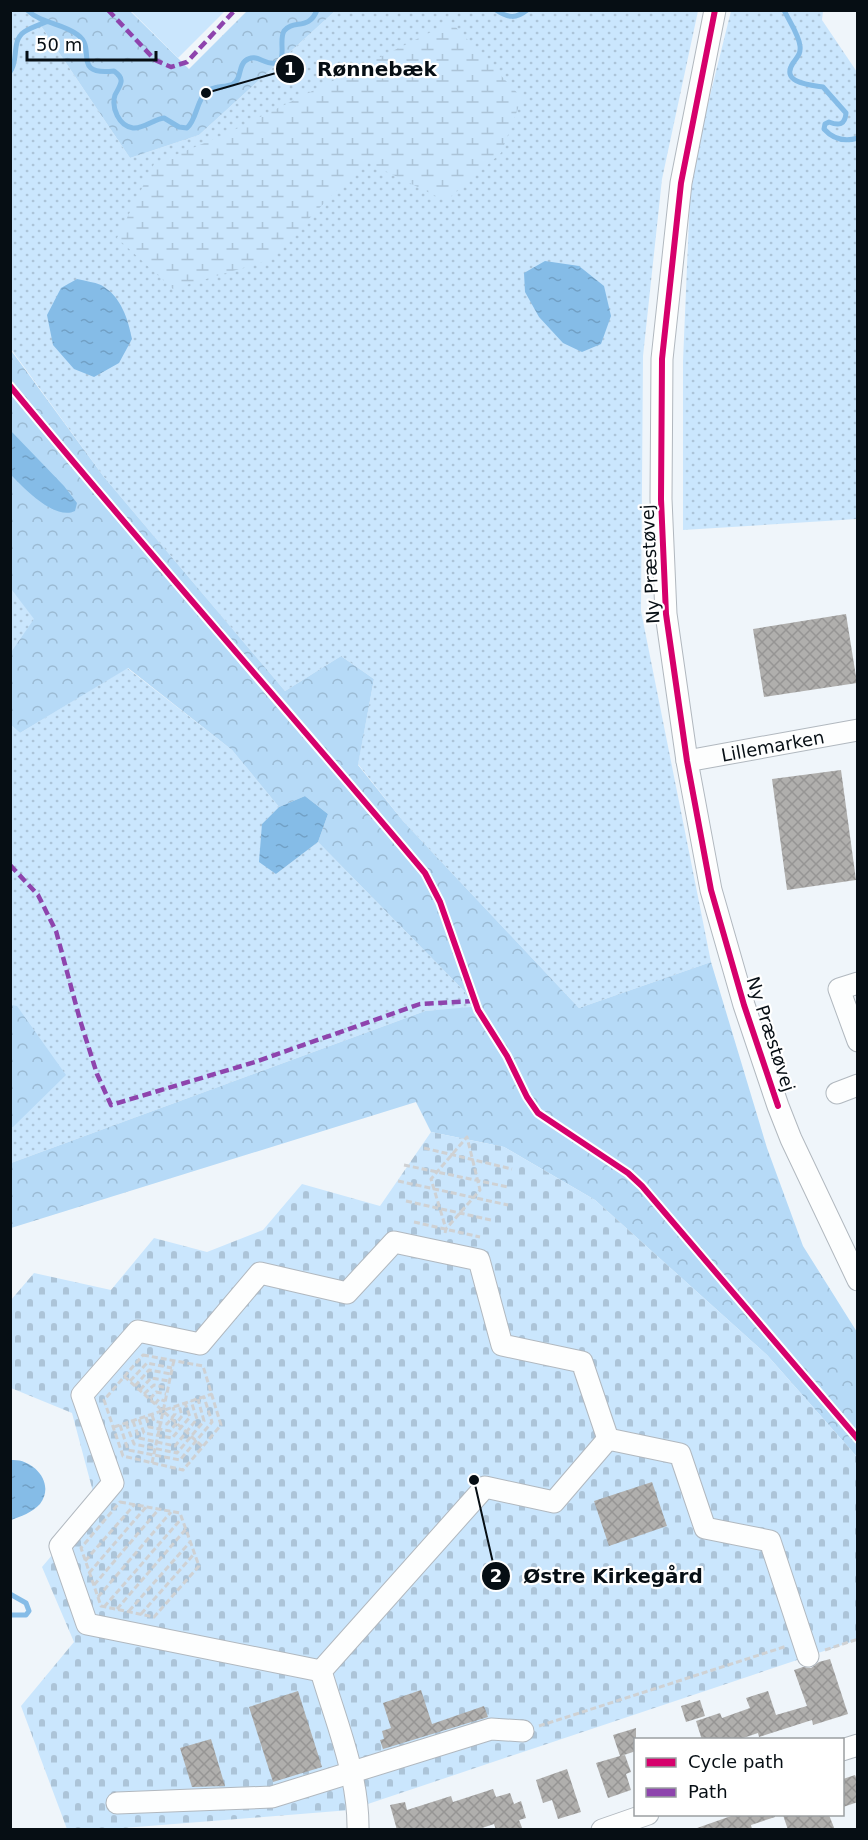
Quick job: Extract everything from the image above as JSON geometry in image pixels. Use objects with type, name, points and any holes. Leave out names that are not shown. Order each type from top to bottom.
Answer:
[{"type":"street","name":"Ny Præstøvej","points":[[715,10],[681,183],[662,359],[662,499],[666,614],[687,760],[711,890],[744,1005],[791,1139],[858,1280]]},
{"type":"street","name":"Lillemarken","points":[[687,760],[858,730]]},
{"type":"street","points":[[858,983],[839,989],[858,1041]]},
{"type":"street","points":[[837,1093],[858,1085]]},
{"type":"street","points":[[321,1671],[87,1624],[60,1546],[113,1483],[82,1395],[138,1331],[200,1344],[260,1273],[347,1293],[394,1242],[479,1260],[502,1345],[582,1362],[608,1439]]},
{"type":"street","points":[[608,1439],[680,1454],[705,1528],[770,1541],[805,1648]]},
{"type":"street","points":[[321,1671],[485,1487],[554,1502],[608,1439]]},
{"type":"street","points":[[321,1671],[351,1773],[358,1807],[358,1830]]},
{"type":"street","points":[[117,1803],[272,1797],[491,1729],[523,1731]]},
{"type":"street","points":[[602,1830],[645,1816]]},
{"type":"path","points":[[441,1252],[446,1229],[431,1179],[467,1137],[480,1190],[446,1229]]},
{"type":"path","points":[[424,1148],[512,1169]]},
{"type":"path","points":[[404,1165],[508,1187]]},
{"type":"path","points":[[398,1181],[508,1205]]},
{"type":"path","points":[[406,1201],[491,1220]]},
{"type":"path","points":[[414,1222],[480,1237]]},
{"type":"path","points":[[143,1355],[203,1366],[221,1425],[183,1470],[123,1456],[104,1400],[124,1376],[143,1355]]},
{"type":"path","points":[[152,1463],[174,1360]]},
{"type":"path","points":[[130,1382],[147,1363],[172,1368]]},
{"type":"path","points":[[135,1386],[149,1370],[171,1374]]},
{"type":"path","points":[[124,1376],[202,1447]]},
{"type":"path","points":[[140,1390],[151,1378],[169,1381]]},
{"type":"path","points":[[144,1394],[154,1385],[168,1388]]},
{"type":"path","points":[[150,1399],[156,1392],[166,1394]]},
{"type":"path","points":[[113,1428],[212,1394]]},
{"type":"path","points":[[120,1425],[128,1450],[180,1460],[212,1422],[204,1397]]},
{"type":"path","points":[[154,1404],[159,1399],[165,1401]]},
{"type":"path","points":[[126,1424],[134,1444],[177,1453],[204,1421],[198,1399]]},
{"type":"path","points":[[133,1421],[139,1438],[175,1446],[197,1419],[191,1401]]},
{"type":"path","points":[[139,1419],[144,1432],[172,1438],[190,1417],[185,1403]]},
{"type":"path","points":[[146,1417],[149,1427],[170,1431],[182,1416],[179,1406]]},
{"type":"path","points":[[152,1415],[154,1421],[167,1424],[175,1414],[173,1407]]},
{"type":"path","points":[[120,1502],[135,1504],[180,1513],[199,1566],[154,1617],[101,1606],[81,1548],[120,1502]]},
{"type":"path","points":[[85,1561],[135,1504]]},
{"type":"path","points":[[89,1573],[146,1507]]},
{"type":"path","points":[[94,1585],[159,1509]]},
{"type":"path","points":[[98,1597],[172,1511]]},
{"type":"path","points":[[104,1607],[182,1518]]},
{"type":"path","points":[[117,1609],[186,1529]]},
{"type":"path","points":[[129,1611],[191,1541]]},
{"type":"path","points":[[141,1614],[195,1553]]},
{"type":"path","points":[[523,1731],[805,1648],[858,1639]]},
{"type":"green space","points":[[10,11],[31,11],[130,158],[199,135],[335,11],[698,11],[662,179],[643,356],[641,611],[711,962],[579,1008],[403,821],[358,764],[374,679],[341,656],[285,691],[104,477],[11,349]]},
{"type":"green space","points":[[31,11],[130,11],[189,69],[247,11],[335,11],[199,135],[130,158]]},
{"type":"green space","points":[[131,11],[225,11],[178,58]]},
{"type":"green space","points":[[731,11],[823,11],[822,20],[857,72],[857,519],[683,530],[683,361],[691,172]]},
{"type":"green space","points":[[451,22],[522,98],[501,153],[446,201],[365,161],[269,260],[173,289],[117,238],[154,164],[226,134]]},
{"type":"green space","points":[[10,349],[104,477],[285,691],[341,656],[374,679],[358,765],[403,821],[579,1008],[711,962],[767,1148],[803,1246],[857,1332],[857,1457],[767,1355],[595,1200],[504,1147],[431,1132],[416,1102],[11,1228],[11,1163],[425,1011],[471,1007],[465,992],[318,842],[328,814],[305,796],[279,807],[232,750],[128,668],[20,733],[11,725],[11,652],[34,619],[11,589]]},
{"type":"green space","points":[[11,589],[35,619],[11,652]]},
{"type":"green space","points":[[127,668],[232,750],[279,807],[262,824],[276,874],[318,842],[465,992],[471,1008],[425,1011],[11,1163],[11,725],[20,733]]},
{"type":"green space","points":[[11,1005],[17,1006],[66,1075],[13,1127],[10,1127]]},
{"type":"green space","points":[[431,1132],[504,1147],[595,1200],[767,1355],[857,1457],[857,1640],[350,1810],[111,1829],[67,1829],[21,1706],[74,1642],[42,1567],[96,1503],[72,1413],[11,1388],[11,1300],[34,1273],[111,1290],[154,1238],[207,1252],[263,1230],[302,1184],[380,1206]]},
{"type":"water","points":[[545,261],[579,266],[604,286],[611,316],[601,344],[582,352],[563,343],[539,317],[525,292],[524,273]]},
{"type":"water","points":[[77,279],[101,285],[114,295],[126,316],[132,339],[119,363],[94,377],[74,369],[53,345],[47,315],[61,288]]},
{"type":"water","points":[[10,430],[64,486],[77,503],[75,511],[67,513],[58,511],[40,502],[11,475]]},
{"type":"water","points":[[305,796],[328,814],[318,842],[276,874],[259,862],[262,824],[279,807]]},
{"type":"water","points":[[11,1460],[19,1460],[34,1468],[44,1480],[45,1488],[44,1496],[37,1507],[11,1520]]},
{"type":"building","points":[[846,614],[857,683],[764,697],[753,629]]},
{"type":"building","points":[[841,770],[856,880],[787,890],[772,779]]},
{"type":"building","points":[[652,1482],[667,1526],[609,1546],[594,1501]]},
{"type":"building","points":[[830,1659],[848,1714],[813,1725],[812,1720],[759,1737],[758,1733],[743,1738],[701,1738],[696,1721],[720,1713],[722,1718],[750,1708],[746,1698],[768,1691],[776,1715],[807,1706],[794,1670],[803,1667],[811,1668],[819,1662]]},
{"type":"building","points":[[421,1690],[432,1724],[484,1706],[488,1717],[383,1749],[380,1740],[384,1739],[382,1731],[391,1728],[383,1703]]},
{"type":"building","points":[[298,1691],[322,1767],[273,1782],[249,1707]]},
{"type":"building","points":[[700,1700],[705,1716],[686,1722],[681,1706]]},
{"type":"building","points":[[636,1728],[634,1752],[621,1756],[625,1755],[631,1772],[626,1774],[631,1790],[608,1798],[596,1763],[620,1756],[613,1735]]},
{"type":"building","points":[[211,1739],[225,1786],[192,1787],[180,1748]]},
{"type":"building","points":[[567,1769],[581,1812],[558,1819],[552,1800],[543,1803],[536,1780]]},
{"type":"building","points":[[855,1775],[858,1782],[858,1802],[844,1807],[844,1779]]},
{"type":"building","points":[[493,1789],[496,1797],[510,1793],[514,1804],[521,1801],[526,1818],[519,1820],[523,1830],[496,1830],[494,1824],[476,1830],[397,1830],[390,1805],[405,1802],[407,1810],[451,1796],[453,1802]]},
{"type":"building","points":[[731,1816],[775,1816],[751,1825],[752,1830],[697,1830],[697,1828]]},
{"type":"building","points":[[783,1816],[829,1816],[835,1830],[788,1830]]},
{"type":"waterway","points":[[27,10],[39,18],[78,35],[86,47],[87,60],[93,69],[114,71],[118,74],[121,80],[114,100],[115,111],[124,124],[133,128],[164,118],[179,127],[187,128],[206,92],[212,88],[236,82],[241,66],[249,59],[256,58],[271,63],[279,61],[282,55],[284,31],[310,20],[317,10]]},
{"type":"waterway","points":[[496,10],[504,15],[512,16],[527,10]]},
{"type":"waterway","points":[[784,10],[800,46],[790,75],[798,82],[823,87],[846,113],[841,124],[829,122],[825,124],[824,129],[840,139],[858,138]]},
{"type":"waterway","points":[[10,72],[20,36],[46,22]]},
{"type":"waterway","points":[[10,1594],[26,1603],[29,1611],[26,1615],[10,1615]]},
{"type":"marked path","points":[[108,10],[155,60],[171,67],[187,62],[235,10]]},
{"type":"marked path","points":[[10,865],[38,895],[56,931],[97,1074],[111,1105],[255,1062],[420,1004],[475,1001]]},
{"type":"cycle path","points":[[715,10],[681,183],[662,359],[661,499],[666,614],[687,761],[711,890],[744,1005],[778,1106]]},
{"type":"cycle path","points":[[10,386],[425,873],[440,902],[478,1010],[507,1056],[527,1097],[538,1113],[628,1173],[642,1186],[858,1439]]},
{"type":"place","name":"Rønnebæk","points":[[206,93]]},
{"type":"place","name":"Østre Kirkegård","points":[[474,1480]]}]
